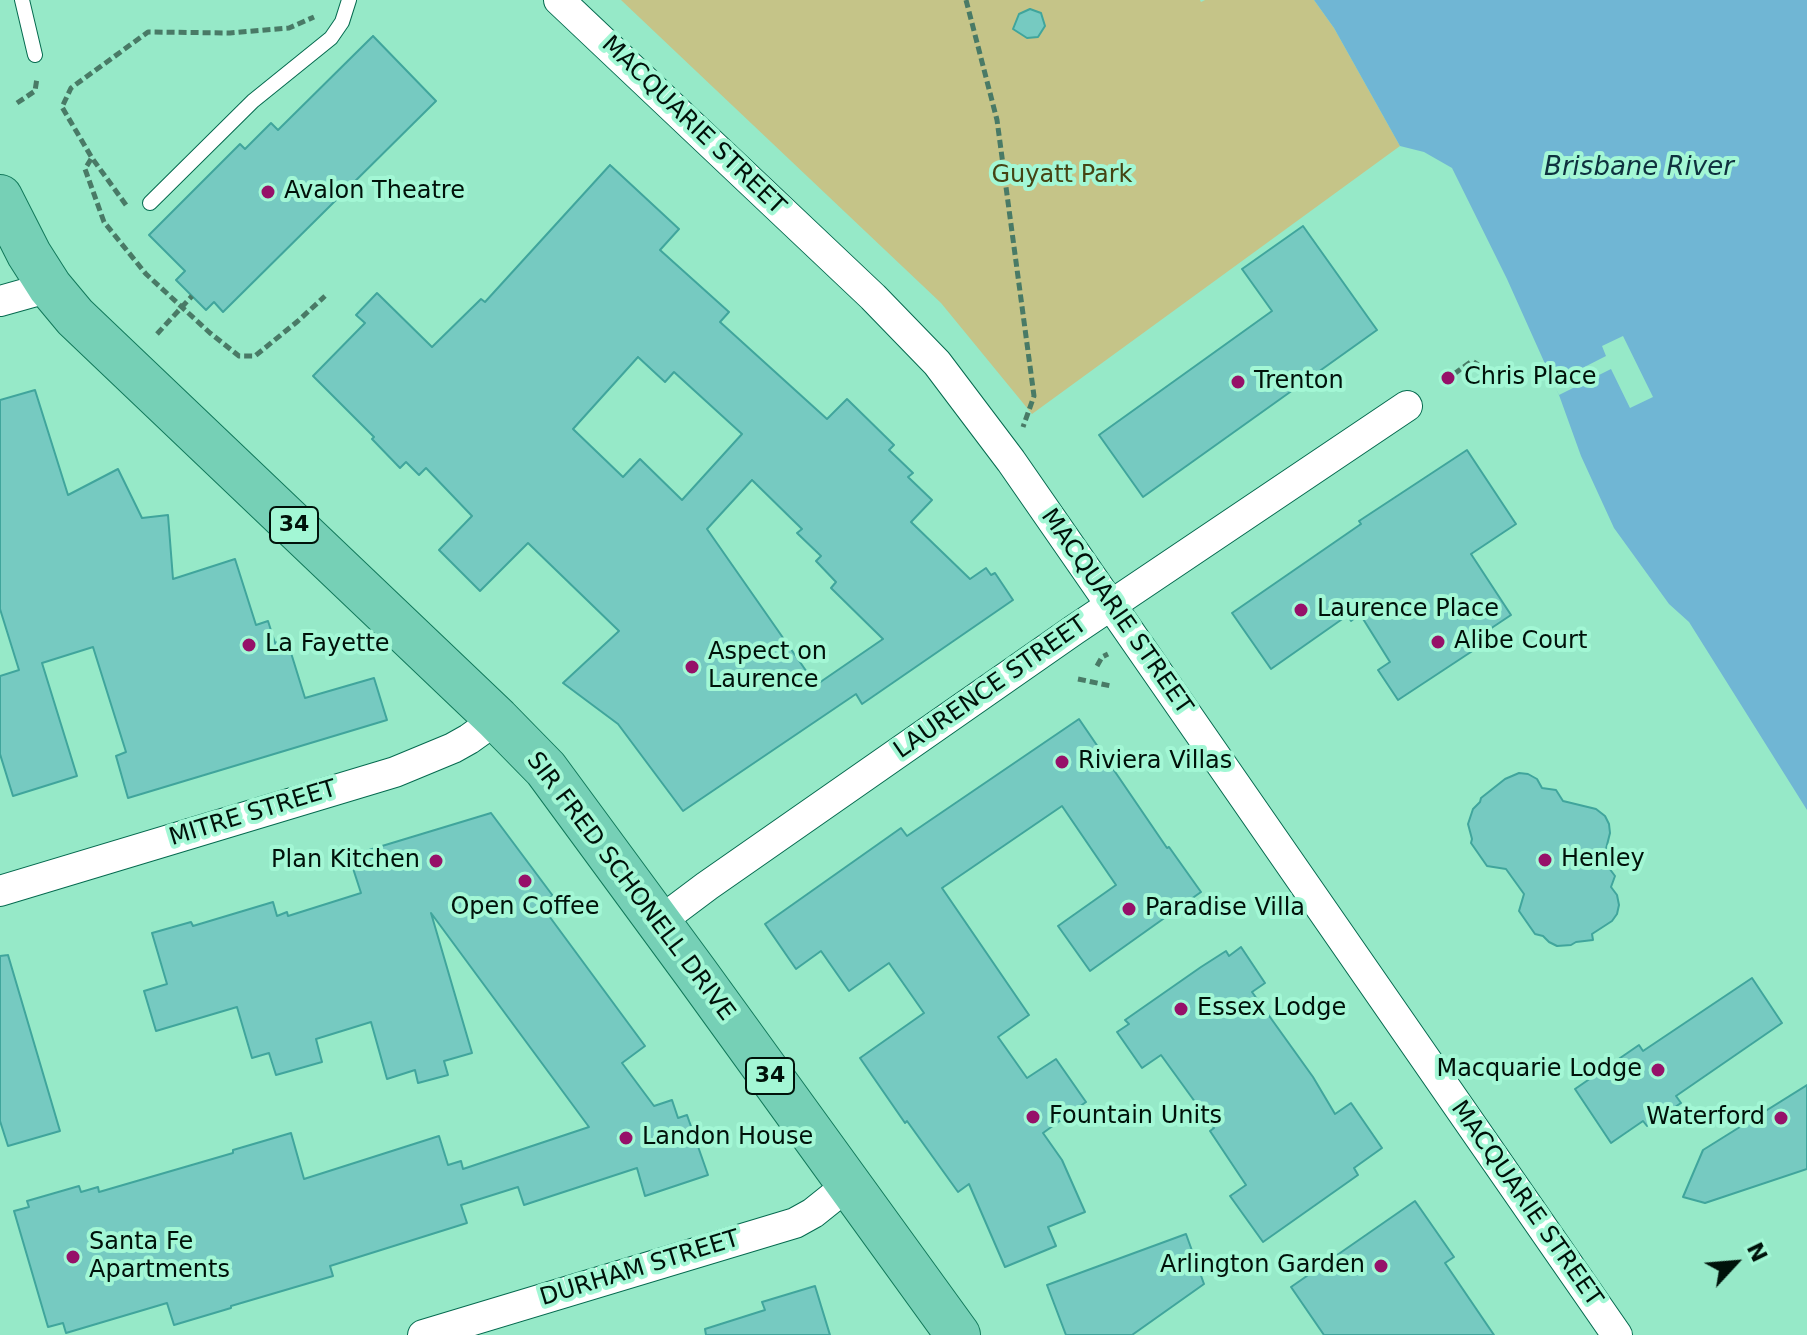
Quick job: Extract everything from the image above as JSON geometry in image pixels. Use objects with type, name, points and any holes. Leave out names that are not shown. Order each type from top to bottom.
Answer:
[{"type":"main road","name":"SIR FRED SCHONELL DRIVE","points":[[0,197],[50,287],[85,326],[546,769],[958,1335]]},
{"type":"street","name":"MACQUARIE STREET","points":[[559,0],[579,11],[937,363],[1011,461],[1617,1335]]},
{"type":"street","points":[[0,301],[50,287]]},
{"type":"street","name":"LAURENCE STREET","points":[[659,922],[1111,605],[1407,406]]},
{"type":"street","name":"MITRE STREET","points":[[0,891],[395,772],[453,748],[497,719]]},
{"type":"street","name":"DURHAM STREET","points":[[423,1335],[795,1223],[848,1185]]},
{"type":"lane","points":[[22,0],[35,55]]},
{"type":"lane","points":[[150,203],[267,88],[331,38],[342,22],[349,0]]},
{"type":"path","points":[[966,0],[997,120],[1034,396],[1011,461]]},
{"type":"path","points":[[131,211],[92,158],[62,107],[71,88],[148,32],[230,33],[289,28],[324,12]]},
{"type":"path","points":[[92,158],[85,169],[104,222],[146,274],[239,356],[255,356],[325,296]]},
{"type":"path","points":[[157,334],[192,296]]},
{"type":"path","points":[[1454,374],[1472,361],[1487,370]]},
{"type":"path","points":[[1097,666],[1102,657]]},
{"type":"path","points":[[1078,679],[1111,686]]},
{"type":"green space","name":"Guyatt Park","points":[[621,0],[1314,0],[1334,28],[1400,146],[1032,414],[941,303]]},
{"type":"water","name":"Brisbane River","points":[[1314,0],[1807,0],[1807,810],[1689,622],[1669,604],[1614,528],[1507,279],[1452,168],[1424,152],[1400,146],[1334,28]]},
{"type":"pier","points":[[1623,336],[1653,397],[1630,408],[1611,369],[1559,395],[1553,383],[1606,356],[1602,346]]},
{"type":"building","points":[[1030,9],[1041,13],[1045,26],[1038,37],[1027,38],[1013,29],[1019,14]]},
{"type":"building","name":"Avalon Theatre","points":[[373,36],[436,101],[223,312],[214,302],[206,310],[176,280],[185,271],[149,235],[240,144],[245,149],[271,123],[278,130]]},
{"type":"building","points":[[610,165],[679,229],[660,250],[729,312],[720,322],[827,419],[847,399],[894,445],[889,450],[913,473],[908,477],[932,500],[911,522],[970,579],[986,568],[991,575],[995,573],[1013,600],[862,704],[856,694],[683,811],[618,724],[563,683],[619,631],[528,543],[480,591],[439,550],[472,516],[426,468],[419,475],[406,462],[400,468],[372,439],[374,437],[313,376],[365,323],[356,315],[377,293],[432,347],[481,299],[485,302]],"holes":[[[638,357],[665,382],[674,372],[742,434],[682,500],[640,459],[623,477],[573,429]],[[752,480],[802,529],[797,533],[821,556],[816,561],[836,582],[831,588],[883,639],[816,685],[707,529]]]},
{"type":"building","name":"Trenton","points":[[1303,226],[1377,330],[1143,497],[1099,435],[1272,311],[1242,269]]},
{"type":"building","points":[[35,390],[68,495],[118,469],[142,518],[168,515],[173,579],[235,559],[256,625],[268,621],[275,643],[287,640],[305,698],[374,678],[387,720],[128,798],[116,756],[126,752],[93,647],[42,663],[77,776],[13,796],[0,754],[0,676],[19,670],[0,609],[0,400]]},
{"type":"building","points":[[1467,450],[1516,524],[1471,554],[1511,615],[1475,639],[1480,646],[1398,700],[1378,670],[1390,662],[1360,614],[1351,621],[1348,615],[1271,669],[1232,613],[1361,524],[1359,521]]},
{"type":"building","points":[[1079,719],[1167,848],[1201,892],[1090,971],[1058,926],[1116,885],[1062,806],[942,888],[1029,1015],[998,1037],[1027,1078],[1056,1059],[1086,1102],[1043,1133],[1062,1160],[1085,1212],[1048,1227],[1056,1246],[1005,1267],[969,1184],[958,1192],[860,1058],[924,1013],[889,963],[849,991],[821,951],[796,969],[765,924],[901,828],[907,836]]},
{"type":"building","name":"Henley","points":[[1519,773],[1537,779],[1542,788],[1556,790],[1563,801],[1596,809],[1609,824],[1606,864],[1615,876],[1611,887],[1619,905],[1612,921],[1592,934],[1593,940],[1557,946],[1535,934],[1519,911],[1524,894],[1506,869],[1487,866],[1471,843],[1468,824],[1473,809],[1481,798],[1505,779]]},
{"type":"building","points":[[491,813],[553,896],[538,901],[645,1046],[622,1063],[654,1106],[672,1100],[678,1118],[687,1115],[708,1175],[645,1196],[637,1168],[524,1205],[518,1187],[461,1205],[467,1223],[330,1266],[333,1276],[174,1325],[167,1303],[66,1333],[63,1323],[48,1327],[14,1211],[29,1207],[27,1201],[79,1186],[81,1192],[98,1187],[99,1192],[291,1133],[304,1179],[439,1136],[448,1165],[461,1161],[463,1169],[589,1127],[431,913],[472,1053],[444,1061],[448,1075],[418,1083],[415,1070],[387,1079],[371,1022],[316,1039],[322,1062],[276,1075],[269,1053],[252,1058],[237,1007],[156,1031],[144,991],[167,984],[152,933],[191,922],[193,926],[273,902],[277,916],[287,912],[288,916],[361,893],[349,856]]},
{"type":"building","points":[[1241,947],[1265,983],[1252,992],[1313,1077],[1335,1114],[1351,1103],[1382,1148],[1354,1168],[1358,1175],[1263,1242],[1230,1196],[1246,1185],[1210,1131],[1214,1128],[1161,1055],[1142,1068],[1117,1032],[1129,1024],[1125,1020],[1201,967],[1226,951],[1229,956]]},
{"type":"building","points":[[8,955],[60,1131],[8,1146],[0,1121],[0,956]]},
{"type":"building","name":"Macquarie Lodge","points":[[1752,978],[1782,1023],[1676,1096],[1681,1103],[1647,1126],[1643,1121],[1611,1143],[1575,1089],[1639,1045],[1643,1051]]},
{"type":"building","name":"Waterford","points":[[1807,1085],[1807,1169],[1705,1203],[1683,1197],[1703,1150]]},
{"type":"building","name":"Arlington Garden","points":[[1415,1201],[1454,1257],[1445,1263],[1494,1335],[1324,1335],[1291,1287]]},
{"type":"building","points":[[1186,1234],[1204,1284],[1132,1335],[1066,1335],[1047,1285]]},
{"type":"building","points":[[815,1286],[830,1335],[706,1335],[705,1329],[765,1310],[762,1302]]},
{"type":"place","name":"Avalon Theatre","points":[[268,192]]},
{"type":"place","name":"Chris Place","points":[[1448,378]]},
{"type":"place","name":"Trenton","points":[[1238,382]]},
{"type":"place","name":"Laurence Place","points":[[1301,610]]},
{"type":"place","name":"Alibe Court","points":[[1438,642]]},
{"type":"place","name":"La Fayette","points":[[249,645]]},
{"type":"place","name":"Aspect on Laurence","points":[[692,667]]},
{"type":"place","name":"Riviera Villas","points":[[1062,762]]},
{"type":"place","name":"Henley","points":[[1545,860]]},
{"type":"place","name":"Plan Kitchen","points":[[436,861]]},
{"type":"place","name":"Open Coffee","points":[[525,881]]},
{"type":"place","name":"Paradise Villa","points":[[1129,909]]},
{"type":"place","name":"Essex Lodge","points":[[1181,1009]]},
{"type":"place","name":"Macquarie Lodge","points":[[1658,1070]]},
{"type":"place","name":"Fountain Units","points":[[1033,1117]]},
{"type":"place","name":"Waterford","points":[[1781,1118]]},
{"type":"place","name":"Landon House","points":[[626,1138]]},
{"type":"place","name":"Santa Fe Apartments","points":[[73,1257]]},
{"type":"place","name":"Arlington Garden","points":[[1381,1266]]}]
